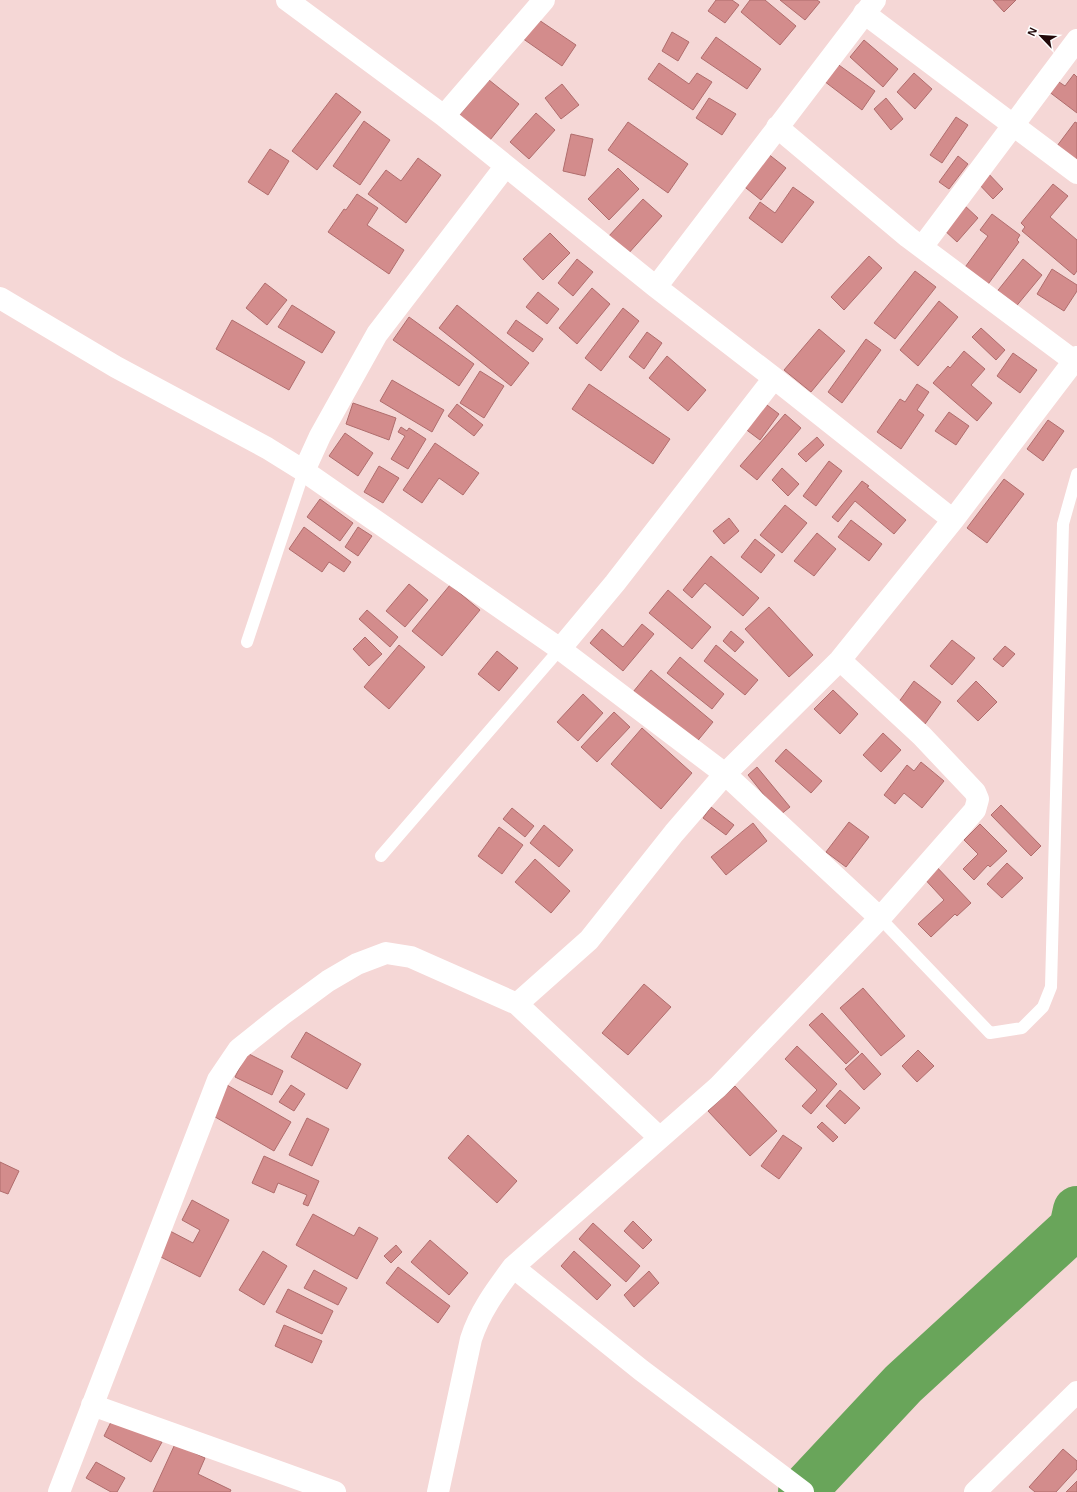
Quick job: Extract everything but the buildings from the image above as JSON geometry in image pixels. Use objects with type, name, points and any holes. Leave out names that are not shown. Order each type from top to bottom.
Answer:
[{"type":"street","points":[[287,0],[444,116],[505,167],[656,287],[774,378],[953,520]]},
{"type":"street","points":[[444,116],[544,0]]},
{"type":"street","points":[[656,287],[869,7],[1012,125],[1077,173]]},
{"type":"street","points":[[922,247],[1077,40]]},
{"type":"street","points":[[518,1004],[589,940],[674,833],[725,774],[840,660],[953,520],[1076,359],[922,247],[777,127]]},
{"type":"street","points":[[304,471],[320,436],[378,334],[505,167]]},
{"type":"street","points":[[0,298],[116,367],[267,448],[304,471],[560,649],[725,774],[880,918]]},
{"type":"street","points":[[560,649],[615,584],[774,378]]},
{"type":"street","points":[[438,1492],[471,1339],[477,1321],[489,1299],[513,1266],[718,1087],[880,918],[975,810],[978,799],[975,792],[922,736],[840,660]]},
{"type":"street","points":[[59,1492],[218,1080],[239,1049],[328,981],[357,964],[386,953],[411,957],[518,1004],[660,1138]]},
{"type":"street","points":[[513,1266],[641,1370],[803,1492]]},
{"type":"street","points":[[975,1492],[1077,1392]]},
{"type":"street","points":[[92,1405],[335,1492]]},
{"type":"lane","points":[[248,642],[304,471]]},
{"type":"lane","points":[[880,918],[990,1033],[1022,1028],[1043,1007],[1051,987],[1063,524],[1077,474]]},
{"type":"lane","points":[[381,856],[560,649]]},
{"type":"waterway","points":[[802,1492],[903,1384],[1073,1228],[1077,1210]]}]
